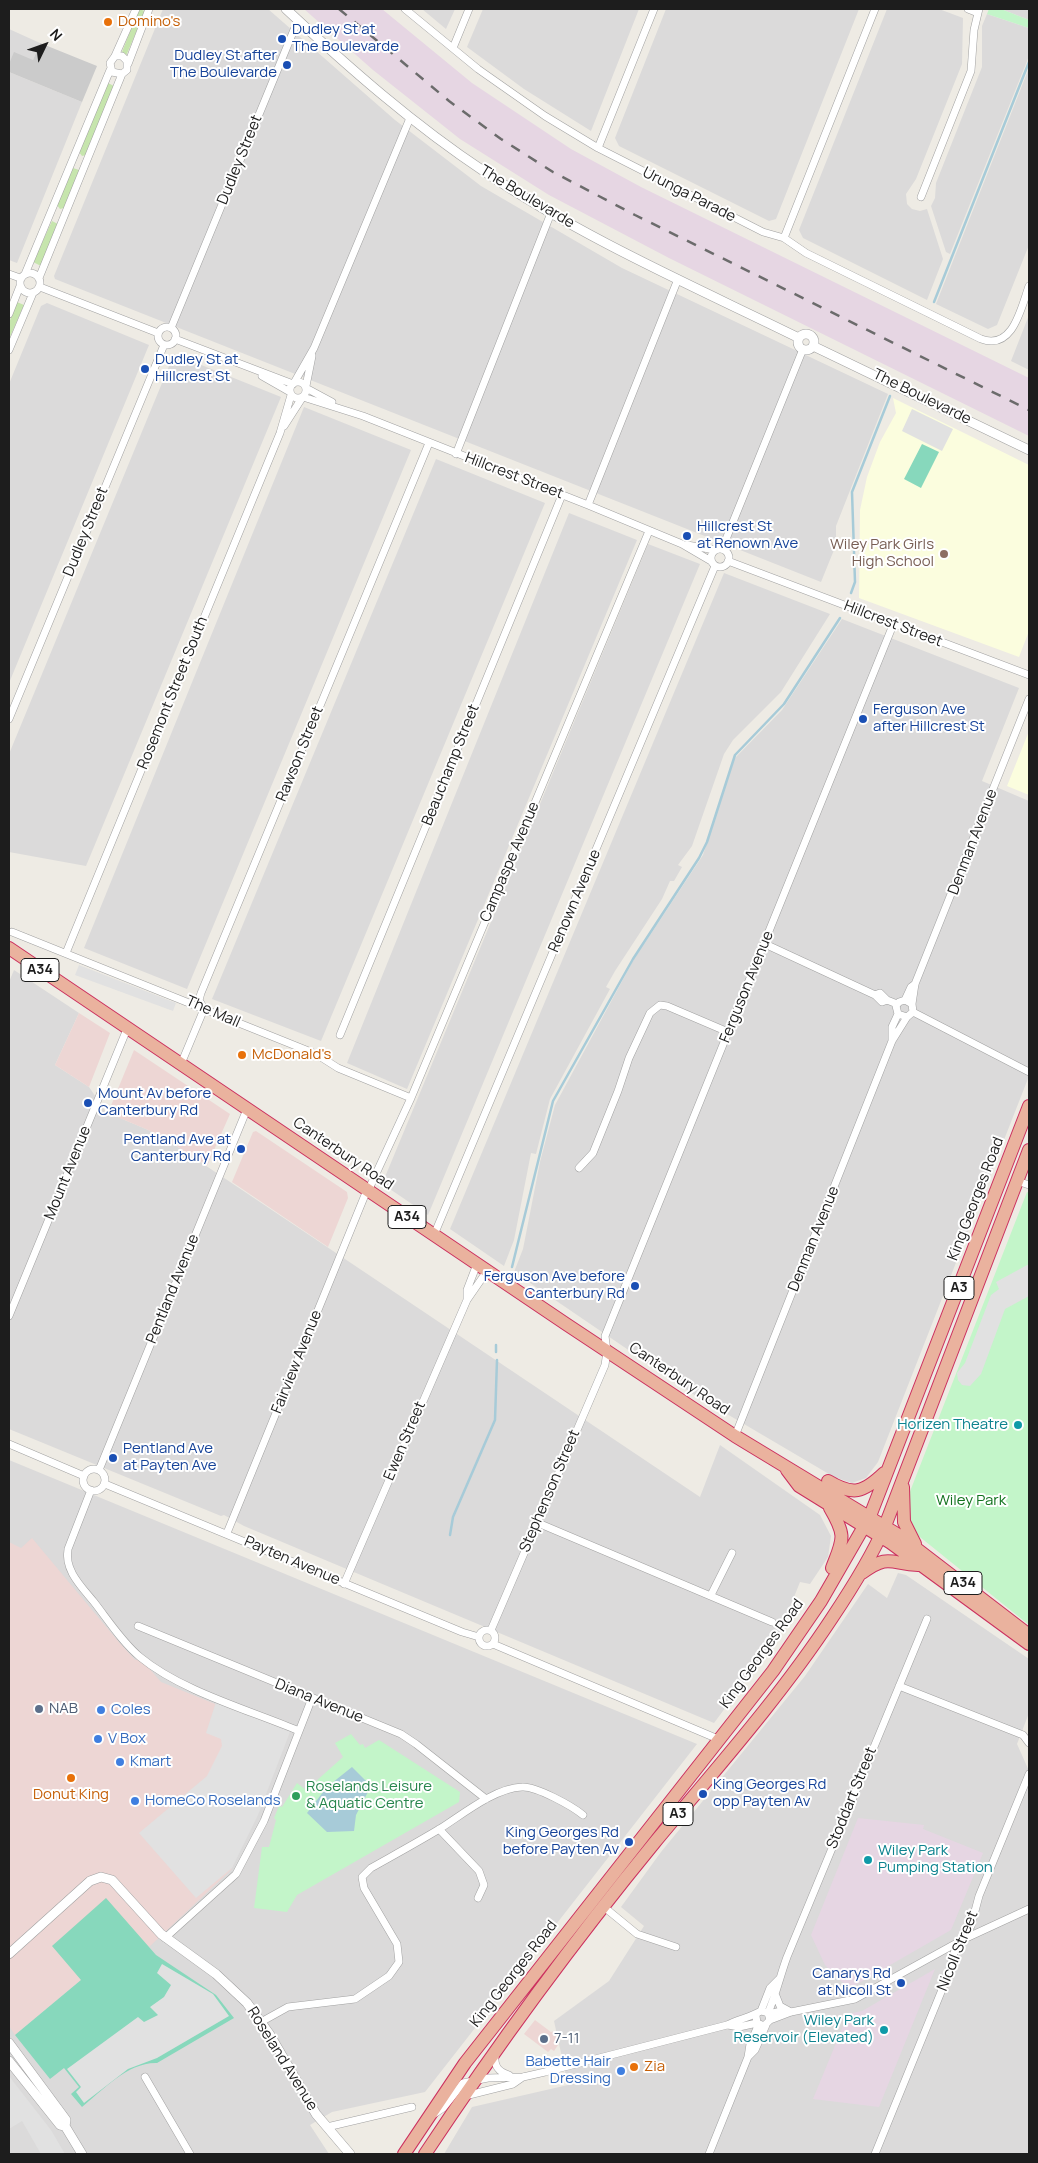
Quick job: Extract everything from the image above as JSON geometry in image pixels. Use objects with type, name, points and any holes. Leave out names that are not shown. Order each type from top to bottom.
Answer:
[{"type":"highway","name":"Canterbury Road","points":[[9,948],[607,1351],[786,1468],[870,1516],[882,1531],[922,1565],[1029,1644]]},
{"type":"highway","name":"King Georges Road","points":[[404,2154],[465,2063],[778,1664],[821,1601],[870,1516],[1029,1106]]},
{"type":"highway","name":"King Georges Road","points":[[425,2154],[495,2051],[604,1906],[804,1660],[858,1576],[882,1531],[1023,1183],[1029,1150]]},
{"type":"highway","name":"Canterbury Road","points":[[786,1468],[799,1486],[863,1528],[882,1531],[918,1548],[1029,1634]]},
{"type":"highway","points":[[786,1468],[827,1480],[848,1491],[860,1491],[874,1483],[888,1470]]},
{"type":"highway","points":[[904,1477],[904,1522],[918,1548]]},
{"type":"highway","points":[[821,1601],[842,1540],[838,1521],[828,1505]]},
{"type":"highway","points":[[858,1576],[881,1562],[891,1560],[922,1565]]},
{"type":"street","points":[[9,314],[21,279],[110,70],[110,62],[116,56],[136,9]]},
{"type":"street","points":[[40,287],[39,278],[122,74],[127,70],[149,9]]},
{"type":"street","name":"The Boulevarde","points":[[286,9],[410,118],[485,173],[551,213],[678,279],[799,338]]},
{"type":"street","name":"Urunga Parade","points":[[405,9],[502,87],[598,148],[763,232],[784,238],[806,253],[981,340],[995,341],[1003,339],[1011,330],[1029,286]]},
{"type":"street","points":[[453,48],[469,9]]},
{"type":"street","points":[[598,148],[654,9]]},
{"type":"street","points":[[784,238],[875,9]]},
{"type":"street","points":[[921,197],[971,71],[974,30],[979,11],[968,9]]},
{"type":"street","name":"Dudley Street","points":[[171,328],[298,20]]},
{"type":"street","points":[[116,56],[125,58],[128,64]]},
{"type":"street","points":[[110,70],[114,74],[122,74]]},
{"type":"street","points":[[290,394],[294,383],[314,348],[410,118]]},
{"type":"street","points":[[456,454],[551,213]]},
{"type":"street","points":[[9,274],[21,279],[33,274],[39,278]]},
{"type":"street","points":[[21,279],[26,292],[33,293]]},
{"type":"street","points":[[588,506],[678,279]]},
{"type":"street","points":[[40,287],[158,333]]},
{"type":"street","points":[[9,350],[33,293],[40,287]]},
{"type":"street","points":[[165,327],[171,328],[175,333],[175,340],[171,345],[164,345],[159,342],[158,333],[165,327]]},
{"type":"street","points":[[803,335],[810,335],[814,341],[814,346],[810,349],[803,349],[798,343],[799,338],[803,335]]},
{"type":"street","points":[[175,340],[244,367],[294,383],[301,382],[306,387]]},
{"type":"street","name":"Dudley Street","points":[[9,719],[164,345]]},
{"type":"street","name":"The Boulevarde","points":[[814,346],[1029,450]]},
{"type":"street","points":[[244,367],[296,399],[303,398],[314,348]]},
{"type":"street","points":[[718,550],[729,555],[728,561],[722,567],[713,563],[711,555],[718,550],[803,349]]},
{"type":"street","name":"Hillcrest Street","points":[[306,387],[346,410]]},
{"type":"street","name":"Rosemont Street South","points":[[66,953],[280,433],[290,394]]},
{"type":"street","name":"Hillcrest Street","points":[[303,398],[346,410],[562,495],[682,544],[713,563]]},
{"type":"street","name":"Rosemont Street South","points":[[280,433],[303,398]]},
{"type":"street","name":"Rawson Street","points":[[181,1064],[204,1009],[199,1000],[201,993],[428,443]]},
{"type":"street","name":"Beauchamp Street","points":[[340,1035],[562,495]]},
{"type":"street","name":"Campaspe Avenue","points":[[367,1190],[411,1098],[648,530]]},
{"type":"street","name":"Hillcrest Street","points":[[682,544],[718,550]]},
{"type":"street","name":"Hillcrest Street","points":[[728,561],[1029,675]]},
{"type":"street","name":"Renown Avenue","points":[[434,1235],[713,563]]},
{"type":"street","name":"Ferguson Avenue","points":[[607,1351],[605,1336],[893,624]]},
{"type":"street","name":"Denman Avenue","points":[[912,1004],[915,984],[1029,699]]},
{"type":"street","name":"The Mall","points":[[12,932],[316,1054],[338,1068],[411,1098]]},
{"type":"street","points":[[765,944],[875,994],[880,993],[887,1000],[897,1004],[905,1000],[912,1004],[913,1012]]},
{"type":"street","name":"Denman Avenue","points":[[905,1000],[911,987],[915,984]]},
{"type":"street","points":[[897,1004],[898,1014],[907,1017],[913,1012]]},
{"type":"street","points":[[579,1168],[593,1153],[618,1091],[624,1070],[650,1013],[660,1005],[667,1006],[728,1032]]},
{"type":"street","points":[[913,1012],[1029,1072]]},
{"type":"street","name":"Denman Avenue","points":[[892,1041],[892,1027],[898,1014]]},
{"type":"street","name":"Denman Avenue","points":[[736,1436],[892,1041],[907,1017]]},
{"type":"street","name":"Mount Avenue","points":[[9,1316],[127,1029]]},
{"type":"street","name":"Pentland Avenue","points":[[99,1470],[247,1109]]},
{"type":"street","name":"Fairview Avenue","points":[[227,1533],[367,1190]]},
{"type":"street","name":"Ewen Street","points":[[467,1300],[468,1290],[482,1268]]},
{"type":"street","name":"Ewen Street","points":[[344,1584],[482,1268]]},
{"type":"street","name":"Stephenson Street","points":[[490,1630],[605,1365],[607,1351]]},
{"type":"street","points":[[9,1444],[84,1476]]},
{"type":"street","points":[[89,1470],[99,1470],[105,1477],[105,1484],[98,1490],[91,1490],[84,1483],[84,1476],[89,1470]]},
{"type":"street","name":"Payten Avenue","points":[[105,1484],[227,1533],[344,1584],[462,1632],[479,1637]]},
{"type":"street","points":[[91,1490],[67,1556],[70,1569],[138,1656],[166,1677],[299,1731]]},
{"type":"street","points":[[538,1523],[772,1622]]},
{"type":"street","points":[[711,1595],[732,1552]]},
{"type":"street","name":"Stoddart Street","points":[[708,2154],[748,2057],[750,2044],[776,1996],[779,1979],[928,1619]]},
{"type":"street","name":"Diana Avenue","points":[[138,1626],[401,1734],[486,1799]]},
{"type":"street","points":[[493,1644],[496,1636],[490,1630],[482,1632],[479,1637],[480,1643],[485,1646],[493,1644],[718,1739]]},
{"type":"street","points":[[899,1686],[1023,1735],[1029,1744]]},
{"type":"street","points":[[165,1938],[236,1874],[264,1821],[312,1698]]},
{"type":"street","name":"Nicoll Street","points":[[875,2154],[948,1976],[954,1954],[971,1926],[980,1896],[1029,1774]]},
{"type":"street","points":[[261,2022],[288,2008],[355,1999],[389,1976],[399,1962],[397,1944],[364,1888],[362,1876],[371,1868],[439,1829],[486,1799],[512,1788],[524,1786],[576,1809],[584,1815]]},
{"type":"street","points":[[439,1829],[479,1871],[484,1885],[478,1898]]},
{"type":"street","name":"Roseland Avenue","points":[[9,1954],[87,1883],[101,1878],[108,1878],[117,1884],[165,1938],[233,1989],[261,2022],[304,2095],[326,2127],[350,2153]]},
{"type":"street","points":[[604,1906],[637,1934],[676,1947]]},
{"type":"street","points":[[728,2025],[744,2026],[781,2011],[791,2012],[855,1999],[964,1939],[1029,1909]]},
{"type":"street","name":"Stoddart Street","points":[[748,2057],[755,2050],[770,1988],[779,1979]]},
{"type":"street","points":[[776,1996],[780,2006],[791,2012]]},
{"type":"street","points":[[464,2096],[513,2084],[524,2077],[728,2025],[738,2020],[763,2018]]},
{"type":"street","name":"Stoddart Street","points":[[744,2026],[750,2044]]},
{"type":"street","points":[[9,2043],[66,2120],[65,2126],[82,2154]]},
{"type":"street","points":[[495,2051],[496,2067],[502,2073],[511,2076]]},
{"type":"street","points":[[9,2060],[60,2125],[65,2126]]},
{"type":"street","points":[[427,2117],[443,2108],[463,2082],[511,2076],[524,2077]]},
{"type":"street","points":[[145,2077],[190,2154]]},
{"type":"street","points":[[326,2127],[412,2107]]},
{"type":"shaded area","points":[[163,9],[268,9],[395,120],[481,186],[622,268],[888,394],[836,526],[836,545],[821,582],[55,279],[54,276]]},
{"type":"shaded area","points":[[304,9],[382,9],[472,83],[571,149],[641,187],[1029,378],[1029,436],[669,258],[549,195],[460,139],[373,70]]},
{"type":"shaded area","points":[[422,9],[455,9],[446,29]]},
{"type":"shaded area","points":[[483,9],[639,9],[591,131],[524,89],[467,47]]},
{"type":"shaded area","points":[[666,9],[859,9],[776,219],[769,221],[619,146],[615,138]]},
{"type":"shaded area","points":[[887,9],[939,9],[963,18],[962,64],[916,179],[906,194],[907,204],[912,209],[920,211],[927,209],[943,259],[927,300],[803,238],[799,230]]},
{"type":"shaded area","points":[[1001,9],[1029,9],[1029,20]]},
{"type":"shaded area","points":[[987,14],[1029,28],[1029,56],[950,254],[946,252],[931,206],[935,198],[936,183],[982,67],[982,26]]},
{"type":"shaded area","points":[[9,29],[40,43],[33,60],[9,64]]},
{"type":"shaded area","points":[[40,43],[97,66],[82,102],[9,72],[9,64],[14,52],[33,60]]},
{"type":"shaded area","points":[[1029,68],[1029,245],[997,325],[988,329],[936,304]]},
{"type":"shaded area","points":[[9,72],[82,102],[17,263],[9,260]]},
{"type":"shaded area","points":[[47,303],[149,345],[9,683],[9,384],[41,306]]},
{"type":"shaded area","points":[[1029,315],[1029,370],[1011,361]]},
{"type":"shaded area","points":[[174,354],[281,397],[86,866],[9,852],[9,754]]},
{"type":"shaded area","name":"Wiley Park Girls High School","points":[[893,398],[1029,465],[1029,631],[1019,657],[859,598],[860,510],[867,477],[880,442],[896,413]]},
{"type":"shaded area","points":[[304,407],[411,450],[187,989],[84,948]]},
{"type":"shaded area","points":[[912,409],[953,429],[942,451],[902,431]]},
{"type":"shaded area","points":[[436,459],[545,503],[321,1041],[212,999]]},
{"type":"shaded area","points":[[569,513],[637,540],[407,1089],[347,1063]]},
{"type":"shaded area","points":[[648,544],[700,564],[428,1215],[384,1185],[385,1177]]},
{"type":"shaded area","points":[[724,573],[830,614],[781,692],[733,740],[724,754],[692,846],[678,865],[682,867],[674,881],[670,881],[662,899],[615,971],[606,987],[610,989],[550,1099],[536,1154],[531,1153],[514,1240],[504,1266],[450,1229]]},
{"type":"shaded area","points":[[842,619],[1019,688],[982,781],[1029,801],[1029,1076],[878,1462],[866,1478],[852,1483],[834,1477],[693,1394],[514,1272],[523,1249],[540,1162],[555,1105],[633,961],[703,855],[734,759],[782,710]]},
{"type":"shaded area","points":[[1029,731],[1029,795],[1007,786]]},
{"type":"shaded area","points":[[79,965],[176,1003],[173,1011],[75,975]]},
{"type":"shaded area","points":[[14,970],[79,1013],[55,1065],[89,1087],[106,1112],[160,1135],[700,1497],[720,1445],[820,1515],[831,1536],[828,1557],[810,1584],[800,1582],[778,1637],[714,1723],[244,1526],[224,1515],[221,1516],[9,1429],[9,982]]},
{"type":"shaded area","points":[[79,1013],[110,1033],[89,1087],[55,1065]]},
{"type":"shaded area","points":[[134,1050],[230,1114],[207,1166],[160,1135],[108,1113]]},
{"type":"shaded area","points":[[256,1131],[347,1192],[348,1198],[328,1247],[232,1182],[253,1132]]},
{"type":"shaded area","points":[[1029,1264],[1029,1296],[1005,1309],[981,1374],[970,1386],[962,1385],[958,1380],[957,1373],[965,1363],[991,1295],[999,1289],[996,1282]]},
{"type":"shaded area","points":[[9,1460],[697,1744],[425,2092],[332,2112],[310,2125],[329,2154],[9,2154]]},
{"type":"shaded area","name":"HomeCo Roselands","points":[[32,1538],[135,1660],[140,1658],[161,1682],[289,1734],[231,1870],[149,1947],[106,1899],[81,1980],[15,2035],[9,2026],[9,1542],[21,1548]]},
{"type":"shaded area","points":[[898,1573],[906,1575],[1029,1659],[1029,1713],[1017,1744],[1029,1771],[1029,2154],[444,2154],[472,2107],[568,2085],[554,2021],[609,1981],[644,1926],[621,1907],[661,1852],[805,1676],[868,1584],[887,1598]]},
{"type":"shaded area","points":[[216,1702],[290,1732],[258,1815],[232,1868],[196,1898],[139,1833],[207,1776],[222,1746],[221,1739],[206,1733]]},
{"type":"shaded area","points":[[858,1818],[924,1825],[923,1829],[983,1853],[951,1930],[852,1987],[842,1982],[825,1965],[811,1935]]},
{"type":"shaded area","points":[[162,1964],[213,1994],[229,2016],[157,2058],[128,2069],[84,2103],[76,2092],[81,2087],[67,2069],[138,2017],[144,2022],[158,2015],[150,2007],[164,1997],[171,1985],[157,1973]]},
{"type":"shaded area","points":[[935,1969],[879,2107],[813,2099],[848,2014],[862,2011]]},
{"type":"shaded area","name":"7-11","points":[[535,2020],[551,2032],[555,2031],[558,2045],[554,2051],[551,2049],[548,2052],[524,2034]]},
{"type":"shaded area","points":[[9,2076],[51,2130],[65,2154],[41,2154],[22,2121],[9,2129]]},
{"type":"green space","points":[[139,9],[145,11],[126,56],[122,52]]},
{"type":"green space","points":[[989,9],[1001,9],[1029,20],[1029,28],[987,14]]},
{"type":"green space","points":[[108,83],[114,86],[86,155],[82,156],[79,152]]},
{"type":"green space","points":[[73,168],[79,170],[79,173],[64,208],[60,209],[57,205]]},
{"type":"green space","points":[[52,221],[58,224],[41,266],[33,262]]},
{"type":"green space","points":[[17,302],[24,305],[9,339],[9,323]]},
{"type":"green space","points":[[922,444],[939,452],[921,488],[904,479]]},
{"type":"green space","name":"Wiley Park","points":[[1027,1192],[1029,1193],[1029,1625],[915,1533],[907,1512],[909,1494]]},
{"type":"green space","points":[[351,1734],[365,1748],[379,1740],[460,1792],[459,1802],[297,1895],[287,1912],[254,1908],[262,1847],[269,1847],[276,1820],[274,1818],[279,1806],[282,1807],[297,1783],[306,1790],[343,1757],[335,1743]]},
{"type":"green space","points":[[106,1898],[156,1955],[216,1995],[234,2018],[157,2063],[146,2064],[126,2072],[107,2085],[82,2107],[71,2094],[79,2087],[64,2068],[50,2079],[15,2035],[81,1980],[52,1946]]},
{"type":"water","points":[[352,1767],[371,1786],[356,1815],[354,1831],[327,1832],[307,1813],[327,1787]]},
{"type":"waterway","points":[[934,302],[1029,62]]},
{"type":"waterway","points":[[851,593],[855,582],[852,492],[890,396]]},
{"type":"waterway","points":[[512,1267],[553,1101],[633,959],[699,858],[707,842],[735,755],[784,704],[840,618]]},
{"type":"waterway","points":[[496,1345],[496,1352]]},
{"type":"waterway","points":[[450,1535],[453,1517],[495,1420],[497,1360]]},
{"type":"railway","points":[[339,9],[449,101],[501,139],[553,172],[635,215],[1029,410]]},
{"type":"place","name":"Domino's","points":[[108,22]]},
{"type":"place","name":"Dudley St at The Boulevarde","points":[[282,39]]},
{"type":"place","name":"Dudley St after The Boulevarde","points":[[287,65]]},
{"type":"place","name":"Dudley St at Hillcrest St","points":[[145,369]]},
{"type":"place","name":"Hillcrest St at Renown Ave","points":[[687,536]]},
{"type":"place","name":"Wiley Park Girls High School","points":[[944,554]]},
{"type":"place","name":"Ferguson Ave after Hillcrest St","points":[[863,719]]},
{"type":"place","name":"McDonald's","points":[[242,1055]]},
{"type":"place","name":"Mount Av before Canterbury Rd","points":[[88,1103]]},
{"type":"place","name":"Pentland Ave at Canterbury Rd","points":[[241,1149]]},
{"type":"place","name":"Ferguson Ave before Canterbury Rd","points":[[635,1286]]},
{"type":"place","name":"Horizen Theatre","points":[[1018,1425]]},
{"type":"place","name":"Pentland Ave at Payten Ave","points":[[113,1458]]},
{"type":"place","name":"NAB","points":[[39,1709]]},
{"type":"place","name":"Coles","points":[[101,1710]]},
{"type":"place","name":"V Box","points":[[98,1739]]},
{"type":"place","name":"Kmart","points":[[120,1762]]},
{"type":"place","name":"Donut King","points":[[71,1778]]},
{"type":"place","name":"King Georges Rd opp Payten Av","points":[[703,1794]]},
{"type":"place","name":"Roselands Leisure & Aquatic Centre","points":[[296,1796]]},
{"type":"place","name":"HomeCo Roselands","points":[[135,1801]]},
{"type":"place","name":"King Georges Rd before Payten Av","points":[[629,1842]]},
{"type":"place","name":"Wiley Park Pumping Station","points":[[868,1860]]},
{"type":"place","name":"Canarys Rd at Nicoll St","points":[[901,1983]]},
{"type":"place","name":"Wiley Park Reservoir (Elevated)","points":[[884,2030]]},
{"type":"place","name":"7-11","points":[[544,2039]]},
{"type":"place","name":"Zia","points":[[634,2067]]},
{"type":"place","name":"Babette Hair Dressing","points":[[621,2071]]}]
